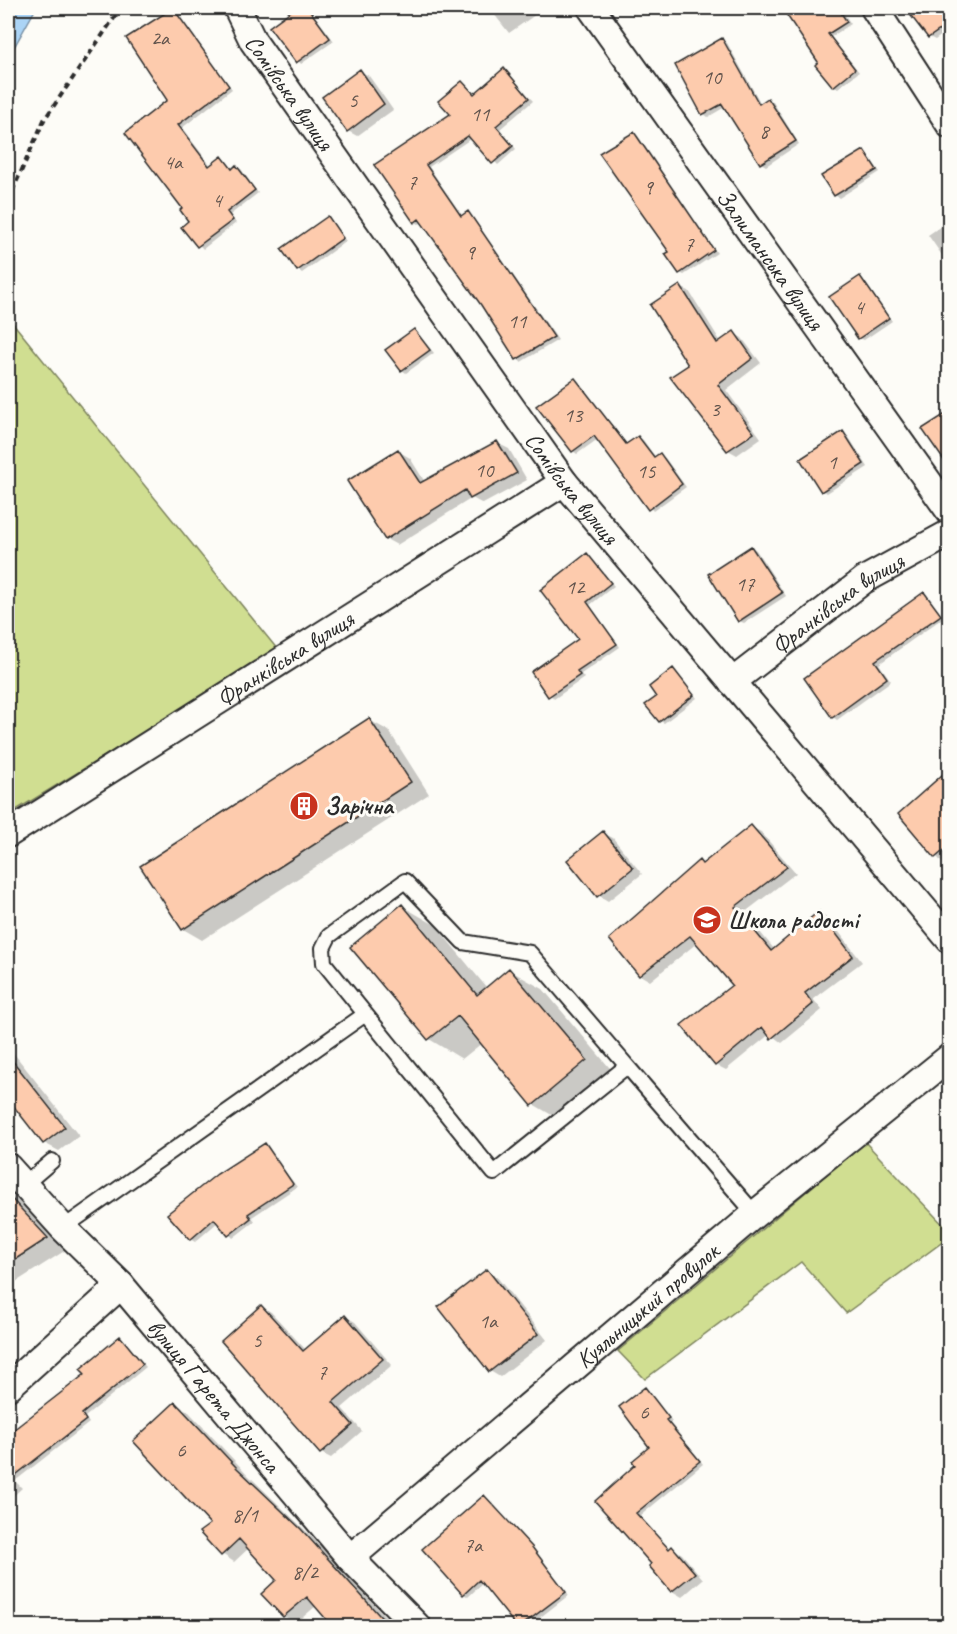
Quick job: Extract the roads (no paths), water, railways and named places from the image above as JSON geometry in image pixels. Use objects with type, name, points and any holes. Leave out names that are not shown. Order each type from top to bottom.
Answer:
[{"type":"street","name":"Сомівська вулиця","points":[[237,8],[253,41],[564,483],[950,939]]},
{"type":"street","name":"Залиманська вулиця","points":[[591,8],[950,512]]},
{"type":"street","points":[[874,8],[950,125]]},
{"type":"street","name":"Франківська вулиця","points":[[8,834],[564,483]]},
{"type":"street","name":"Франківська вулиця","points":[[732,682],[864,579],[950,533]]},
{"type":"street","name":"Куяльницький провулок","points":[[350,1558],[755,1214],[950,1057]]},
{"type":"street","name":"вулиця Ґарета Джонса","points":[[16,1176],[63,1228],[121,1285],[350,1558],[417,1626]]},
{"type":"street","points":[[8,1387],[121,1285]]},
{"type":"lane","points":[[627,1066],[494,1173],[324,963],[323,948],[329,936],[405,880],[464,942],[530,953],[755,1214]]},
{"type":"lane","points":[[63,1228],[364,1015]]},
{"type":"lane","points":[[16,1176],[52,1161]]},
{"type":"water","points":[[8,8],[36,8],[8,58]]},
{"type":"place","name":"Зарічна","points":[[304,806]]},
{"type":"place","name":"Школа радості","points":[[707,920]]}]
